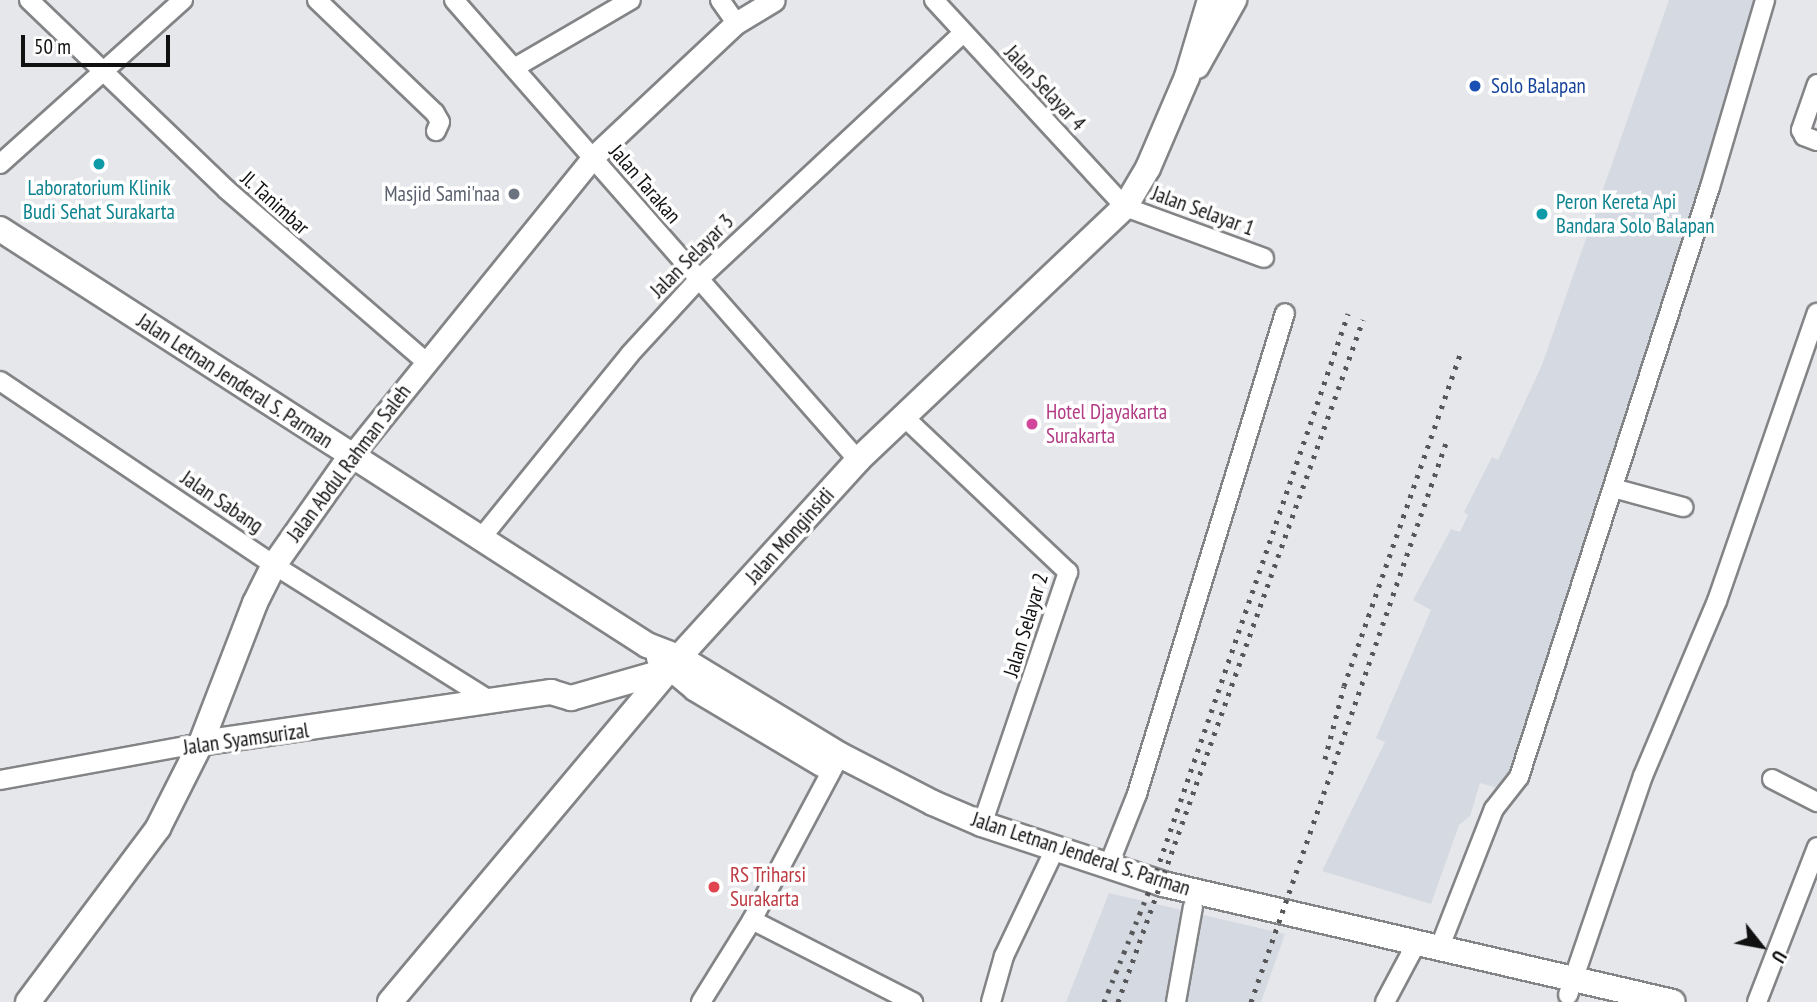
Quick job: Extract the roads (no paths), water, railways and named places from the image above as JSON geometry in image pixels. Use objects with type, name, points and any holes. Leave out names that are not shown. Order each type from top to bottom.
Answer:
[{"type":"main road","name":"Jalan Monginsidi","points":[[390,1002],[664,658],[858,460],[1125,206],[1148,168],[1187,77],[1210,0]]},
{"type":"main road","name":"Jalan Monginsidi","points":[[1187,77],[1219,34],[1234,0]]},
{"type":"main road","name":"Jalan Letnan Jenderal S. Parman","points":[[0,229],[351,456],[482,537],[664,658],[837,763],[977,840],[1108,867],[1571,988],[1673,1002]]},
{"type":"main road","name":"Jalan Abdul Rahman Saleh","points":[[28,1002],[158,828],[201,743],[255,603],[274,565],[351,456]]},
{"type":"main road","name":"Jalan Syamsurizal","points":[[201,743],[551,692],[571,698],[664,658]]},
{"type":"main road","name":"Jalan Letnan Jenderal S. Parman","points":[[837,763],[982,824],[1051,857],[1193,907],[1422,950]]},
{"type":"main road","name":"Jalan Letnan Jenderal S. Parman","points":[[1571,988],[1595,1002]]},
{"type":"street","name":"Jl. Tanimbar","points":[[29,0],[100,72],[308,263],[426,362]]},
{"type":"street","points":[[0,164],[183,0]]},
{"type":"street","points":[[317,0],[435,113],[440,122],[436,131]]},
{"type":"street","name":"Jalan Tarakan","points":[[454,0],[858,460]]},
{"type":"street","points":[[514,68],[631,0]]},
{"type":"street","points":[[720,0],[737,23]]},
{"type":"street","name":"Jalan Abdul Rahman Saleh","points":[[351,456],[592,159],[737,23],[774,0]]},
{"type":"street","name":"Jalan Selayar 4","points":[[933,0],[1125,206]]},
{"type":"street","points":[[1385,1002],[1422,950],[1494,810],[1517,782],[1613,488],[1765,0]]},
{"type":"street","name":"Jalan Selayar 3","points":[[482,537],[630,354],[698,280],[962,34]]},
{"type":"street","points":[[1817,84],[1801,130],[1804,136],[1817,141]]},
{"type":"street","name":"Jalan Selayar 1","points":[[1125,206],[1264,258]]},
{"type":"street","points":[[1108,867],[1137,794],[1285,313]]},
{"type":"street","points":[[1571,988],[1643,776],[1717,601],[1812,349],[1817,313]]},
{"type":"street","name":"Jalan Sabang","points":[[0,381],[274,565],[492,702]]},
{"type":"street","name":"Jalan Selayar 2","points":[[904,417],[1068,572],[982,824]]},
{"type":"street","points":[[1613,488],[1682,506]]},
{"type":"street","name":"Jalan Syamsurizal","points":[[0,780],[201,743]]},
{"type":"street","points":[[701,1002],[752,920],[837,763]]},
{"type":"street","points":[[1772,779],[1817,802]]},
{"type":"street","points":[[1757,1002],[1817,847]]},
{"type":"street","points":[[991,1002],[1004,956],[1051,857]]},
{"type":"street","points":[[1176,1002],[1193,907]]},
{"type":"street","points":[[752,920],[913,1002]]},
{"type":"railway","points":[[1104,1002],[1153,881],[1348,314]]},
{"type":"railway","points":[[1118,1002],[1363,320]]},
{"type":"railway","points":[[1325,759],[1344,686],[1461,352]]},
{"type":"railway","points":[[1251,1002],[1447,440]]},
{"type":"place","name":"Solo Balapan","points":[[1475,86]]},
{"type":"place","name":"Laboratorium Klinik Budi Sehat Surakarta","points":[[99,164]]},
{"type":"place","name":"Masjid Sami'naa","points":[[514,194]]},
{"type":"place","name":"Peron Kereta Api Bandara Solo Balapan","points":[[1542,214]]},
{"type":"place","name":"Hotel Djayakarta Surakarta","points":[[1032,424]]},
{"type":"place","name":"RS Triharsi Surakarta","points":[[714,887]]}]
